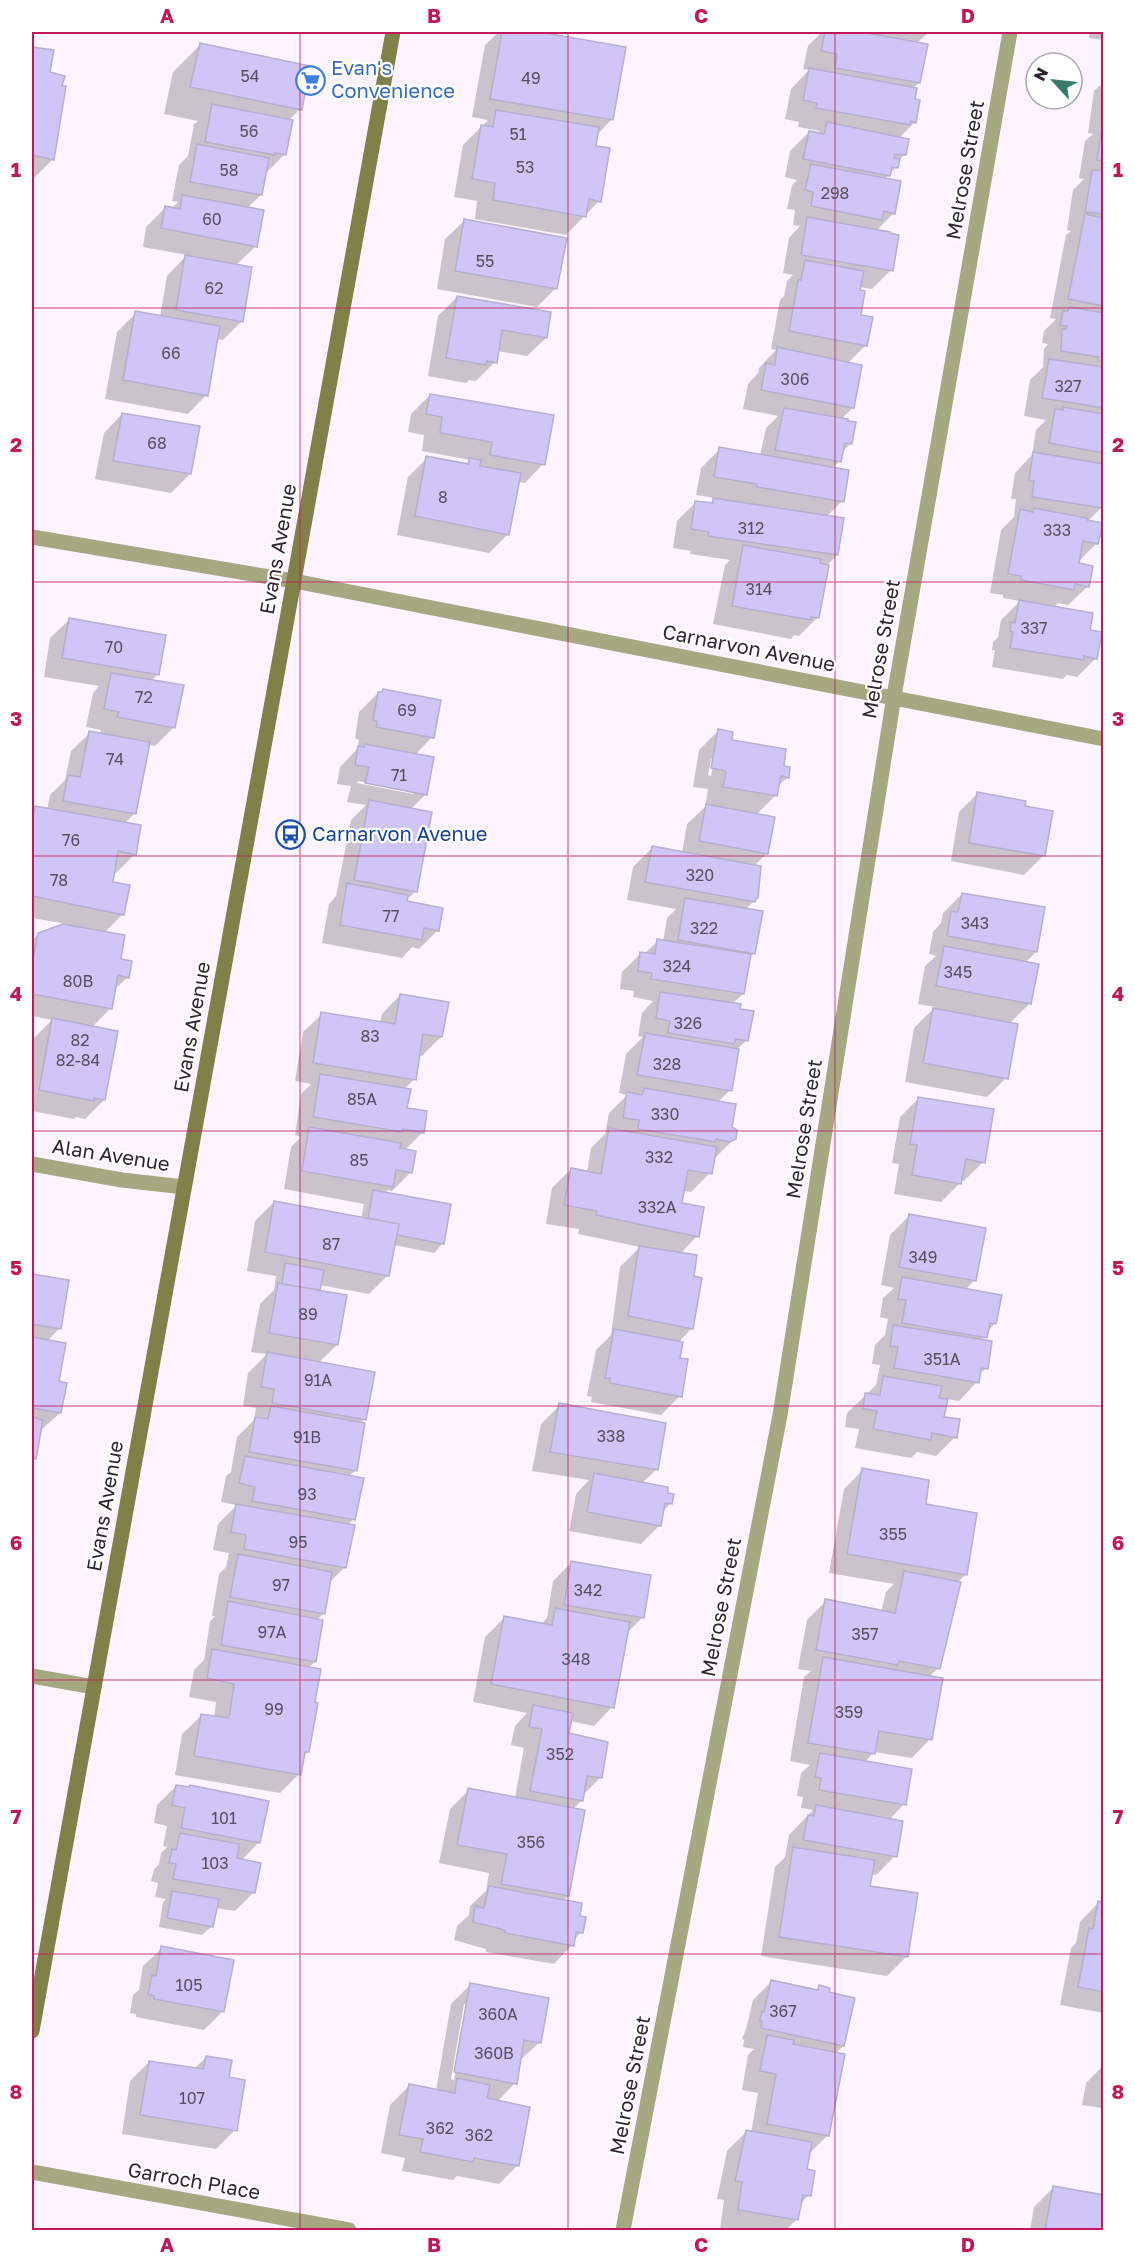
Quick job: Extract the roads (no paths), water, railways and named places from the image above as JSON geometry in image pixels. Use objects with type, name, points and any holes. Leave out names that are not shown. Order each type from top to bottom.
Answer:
[{"type":"street","name":"Evans Avenue","points":[[32,2031],[393,32]]},
{"type":"street","name":"Melrose Street","points":[[623,2230],[780,1414],[894,696],[1010,32]]},
{"type":"street","name":"Carnarvon Avenue","points":[[32,537],[294,582],[894,696],[1104,739]]},
{"type":"street","name":"Alan Avenue","points":[[32,1164],[122,1180],[184,1187]]},
{"type":"street","points":[[32,1676],[94,1687]]},
{"type":"street","name":"Garroch Place","points":[[32,2172],[349,2230]]},
{"type":"place","name":"Evan's Convenience","points":[[310,80]]},
{"type":"place","name":"Carnarvon Avenue","points":[[291,834]]}]
